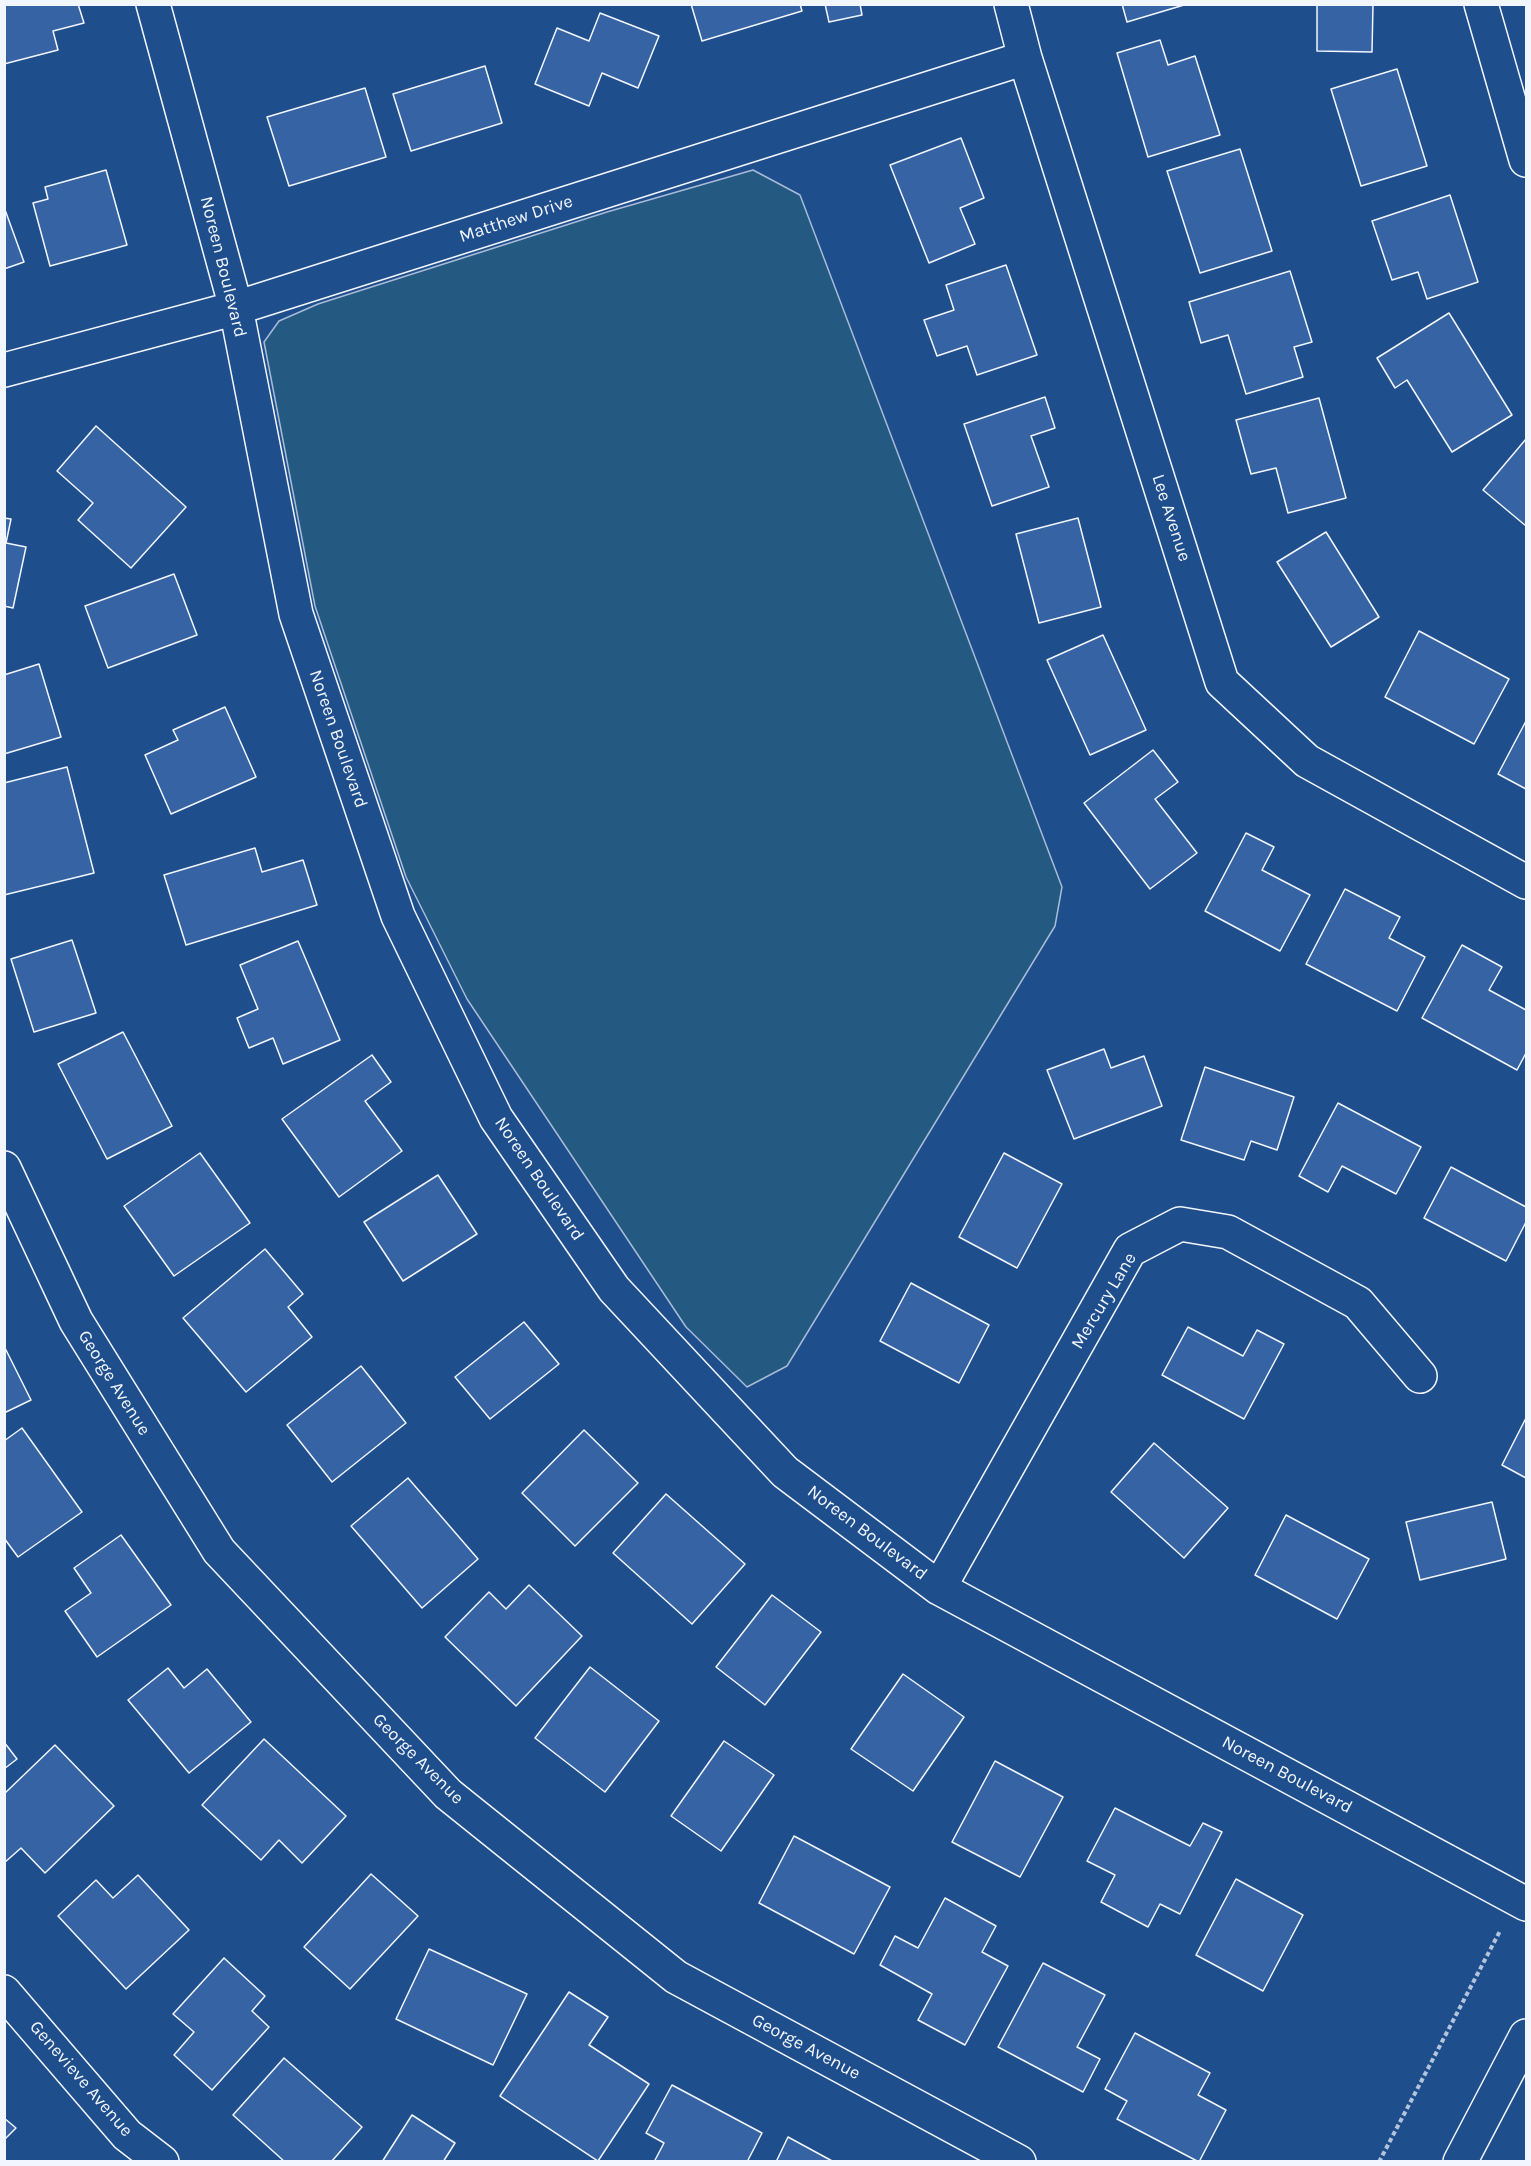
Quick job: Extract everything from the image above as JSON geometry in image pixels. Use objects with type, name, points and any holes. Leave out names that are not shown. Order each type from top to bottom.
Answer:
[{"type":"street","name":"Noreen Boulevard","points":[[153,4],[236,308],[296,614],[398,916],[496,1118],[614,1288],[785,1472],[939,1588],[1515,1913]]},
{"type":"street","name":"Lee Avenue","points":[[1011,4],[1025,58],[1222,682],[1307,761],[1527,882]]},
{"type":"street","points":[[1482,4],[1527,160]]},
{"type":"street","name":"Matthew Drive","points":[[4,370],[236,308],[1025,58]]},
{"type":"street","name":"George Avenue","points":[[4,1168],[76,1321],[219,1551],[448,1794],[676,1977],[1019,2162]]},
{"type":"street","name":"Mercury Lane","points":[[939,1588],[1130,1250],[1180,1224],[1228,1232],[1358,1303],[1420,1376]]},
{"type":"street","name":"Genevieve Avenue","points":[[4,1992],[127,2135],[162,2162]]},
{"type":"street","points":[[1460,2162],[1527,2036]]},
{"type":"path","points":[[1379,2162],[1515,1913]]},
{"type":"shaded area","points":[[753,170],[800,195],[1062,887],[1055,926],[787,1366],[747,1387],[686,1327],[467,999],[406,877],[315,606],[264,342],[279,321],[318,304],[607,212]]},
{"type":"building","points":[[4,4],[78,4],[84,23],[53,31],[58,50],[4,64]]},
{"type":"building","points":[[691,4],[800,4],[802,11],[702,41]]},
{"type":"building","points":[[825,4],[860,4],[862,15],[829,22]]},
{"type":"building","points":[[1122,4],[1183,4],[1184,5],[1127,22]]},
{"type":"building","points":[[1317,4],[1373,4],[1372,52],[1317,51]]},
{"type":"building","points":[[600,13],[659,36],[638,88],[602,73],[589,106],[535,84],[557,28],[589,41]]},
{"type":"building","points":[[1160,40],[1168,65],[1195,56],[1220,135],[1148,157],[1117,53]]},
{"type":"building","points":[[485,66],[502,123],[411,151],[393,94]]},
{"type":"building","points":[[1397,69],[1427,166],[1361,186],[1331,89]]},
{"type":"building","points":[[365,88],[386,157],[289,186],[267,117]]},
{"type":"building","points":[[961,138],[984,198],[960,208],[975,244],[929,263],[890,165]]},
{"type":"building","points":[[1240,149],[1272,251],[1200,273],[1167,171]]},
{"type":"building","points":[[106,170],[127,245],[50,266],[33,203],[48,199],[45,187]]},
{"type":"building","points":[[1450,195],[1478,282],[1427,299],[1418,272],[1392,280],[1372,221]]},
{"type":"building","points":[[4,207],[24,262],[4,269]]},
{"type":"building","points":[[1006,265],[1037,355],[977,375],[967,346],[937,356],[924,320],[954,310],[946,285]]},
{"type":"building","points":[[1290,271],[1312,342],[1294,347],[1303,377],[1246,394],[1228,335],[1201,343],[1189,302]]},
{"type":"building","points":[[1449,313],[1512,415],[1452,452],[1407,380],[1395,388],[1377,358]]},
{"type":"building","points":[[1045,397],[1055,428],[1031,436],[1049,487],[992,506],[964,424]]},
{"type":"building","points":[[1319,398],[1346,498],[1288,513],[1276,468],[1251,474],[1236,420]]},
{"type":"building","points":[[96,426],[186,507],[131,568],[78,520],[93,503],[57,471]]},
{"type":"building","points":[[1526,439],[1526,526],[1483,490]]},
{"type":"building","points":[[4,518],[11,519],[6,543],[26,547],[13,608],[4,606]]},
{"type":"building","points":[[1078,518],[1101,607],[1039,623],[1016,534]]},
{"type":"building","points":[[1326,532],[1379,617],[1331,647],[1277,562]]},
{"type":"building","points":[[174,574],[197,635],[108,668],[85,606]]},
{"type":"building","points":[[1419,631],[1509,679],[1474,744],[1385,697]]},
{"type":"building","points":[[1103,635],[1146,730],[1090,755],[1047,660]]},
{"type":"building","points":[[39,664],[61,737],[4,754],[4,675]]},
{"type":"building","points":[[225,707],[256,777],[171,814],[145,755],[178,740],[173,730]]},
{"type":"building","points":[[1526,721],[1526,789],[1498,774]]},
{"type":"building","points":[[1153,750],[1178,782],[1155,799],[1197,853],[1150,889],[1084,803]]},
{"type":"building","points":[[67,767],[94,873],[4,895],[4,783]]},
{"type":"building","points":[[1246,833],[1274,847],[1262,870],[1310,895],[1280,951],[1205,911]]},
{"type":"building","points":[[255,848],[262,872],[303,860],[317,905],[186,945],[164,875]]},
{"type":"building","points":[[1345,889],[1400,917],[1389,938],[1425,957],[1397,1011],[1306,964]]},
{"type":"building","points":[[72,940],[96,1013],[34,1032],[11,959]]},
{"type":"building","points":[[298,941],[340,1040],[283,1064],[273,1038],[249,1048],[237,1018],[258,1009],[240,965]]},
{"type":"building","points":[[1462,945],[1502,967],[1489,990],[1526,1010],[1526,1053],[1517,1070],[1422,1018]]},
{"type":"building","points":[[123,1032],[172,1126],[107,1159],[58,1064]]},
{"type":"building","points":[[1104,1049],[1111,1068],[1144,1056],[1162,1106],[1074,1139],[1047,1070]]},
{"type":"building","points":[[372,1055],[391,1082],[365,1101],[402,1151],[339,1197],[282,1119]]},
{"type":"building","points":[[1205,1067],[1294,1097],[1277,1150],[1251,1141],[1244,1160],[1181,1140]]},
{"type":"building","points":[[1338,1103],[1421,1147],[1396,1194],[1342,1166],[1328,1192],[1299,1176]]},
{"type":"building","points":[[200,1153],[250,1223],[174,1276],[124,1206]]},
{"type":"building","points":[[1004,1153],[1062,1184],[1017,1268],[959,1237]]},
{"type":"building","points":[[1451,1167],[1526,1207],[1526,1222],[1506,1261],[1424,1218]]},
{"type":"building","points":[[438,1175],[477,1234],[403,1281],[364,1222]]},
{"type":"building","points":[[265,1249],[303,1294],[288,1307],[312,1337],[246,1392],[183,1318]]},
{"type":"building","points":[[911,1283],[989,1325],[959,1383],[880,1341]]},
{"type":"building","points":[[524,1322],[559,1364],[490,1419],[455,1377]]},
{"type":"building","points":[[1188,1327],[1243,1356],[1257,1330],[1284,1344],[1244,1419],[1162,1375]]},
{"type":"building","points":[[4,1346],[31,1400],[4,1413]]},
{"type":"building","points":[[361,1366],[406,1423],[332,1482],[287,1425]]},
{"type":"building","points":[[1526,1418],[1526,1478],[1502,1465]]},
{"type":"building","points":[[22,1428],[82,1512],[18,1557],[4,1538],[4,1441]]},
{"type":"building","points":[[584,1430],[638,1483],[575,1546],[522,1493]]},
{"type":"building","points":[[1154,1443],[1228,1508],[1184,1558],[1111,1492]]},
{"type":"building","points":[[408,1478],[478,1559],[422,1608],[351,1526]]},
{"type":"building","points":[[666,1494],[745,1564],[692,1624],[613,1553]]},
{"type":"building","points":[[1492,1502],[1506,1559],[1420,1580],[1406,1522]]},
{"type":"building","points":[[1286,1515],[1369,1559],[1337,1619],[1255,1575]]},
{"type":"building","points":[[121,1535],[171,1605],[97,1657],[65,1611],[91,1593],[74,1568]]},
{"type":"building","points":[[529,1585],[582,1636],[516,1706],[445,1637],[489,1592],[506,1609]]},
{"type":"building","points":[[772,1595],[821,1632],[765,1705],[716,1667]]},
{"type":"building","points":[[590,1667],[659,1721],[605,1792],[535,1738]]},
{"type":"building","points":[[168,1668],[184,1688],[207,1669],[251,1722],[189,1773],[128,1700]]},
{"type":"building","points":[[903,1674],[964,1717],[913,1791],[851,1749]]},
{"type":"building","points":[[264,1739],[346,1816],[302,1863],[279,1840],[261,1860],[202,1805]]},
{"type":"building","points":[[724,1741],[774,1775],[721,1851],[671,1816]]},
{"type":"building","points":[[4,1742],[17,1759],[4,1769]]},
{"type":"building","points":[[55,1745],[114,1806],[45,1873],[21,1848],[4,1863],[4,1794]]},
{"type":"building","points":[[995,1761],[1063,1797],[1020,1877],[952,1842]]},
{"type":"building","points":[[1115,1808],[1190,1846],[1203,1823],[1222,1832],[1180,1914],[1160,1904],[1148,1927],[1101,1902],[1115,1875],[1087,1861]]},
{"type":"building","points":[[794,1836],[890,1887],[854,1954],[759,1903]]},
{"type":"building","points":[[371,1874],[418,1916],[350,1989],[304,1947]]},
{"type":"building","points":[[138,1875],[189,1930],[126,1989],[58,1916],[96,1880],[113,1898]]},
{"type":"building","points":[[1236,1879],[1303,1915],[1263,1991],[1196,1955]]},
{"type":"building","points":[[945,1898],[996,1926],[982,1952],[1008,1966],[965,2045],[918,2020],[932,1994],[880,1965],[895,1936],[918,1948]]},
{"type":"building","points":[[429,1949],[527,1994],[493,2065],[396,2019]]},
{"type":"building","points":[[224,1958],[265,1996],[252,2011],[269,2027],[212,2090],[174,2055],[194,2032],[173,2014]]},
{"type":"building","points":[[1043,1963],[1105,1995],[1077,2047],[1100,2059],[1083,2092],[998,2047]]},
{"type":"building","points":[[569,1992],[608,2017],[589,2045],[649,2084],[598,2161],[500,2096]]},
{"type":"building","points":[[1135,2033],[1210,2073],[1198,2095],[1226,2110],[1199,2162],[1117,2119],[1127,2101],[1105,2089]]},
{"type":"building","points":[[284,2058],[362,2127],[331,2162],[285,2162],[233,2115]]},
{"type":"building","points":[[672,2085],[762,2133],[747,2162],[654,2162],[664,2143],[646,2133]]},
{"type":"building","points":[[412,2115],[455,2143],[443,2162],[382,2162]]},
{"type":"building","points":[[4,2118],[16,2128],[4,2140]]},
{"type":"building","points":[[788,2137],[834,2162],[776,2162]]}]
